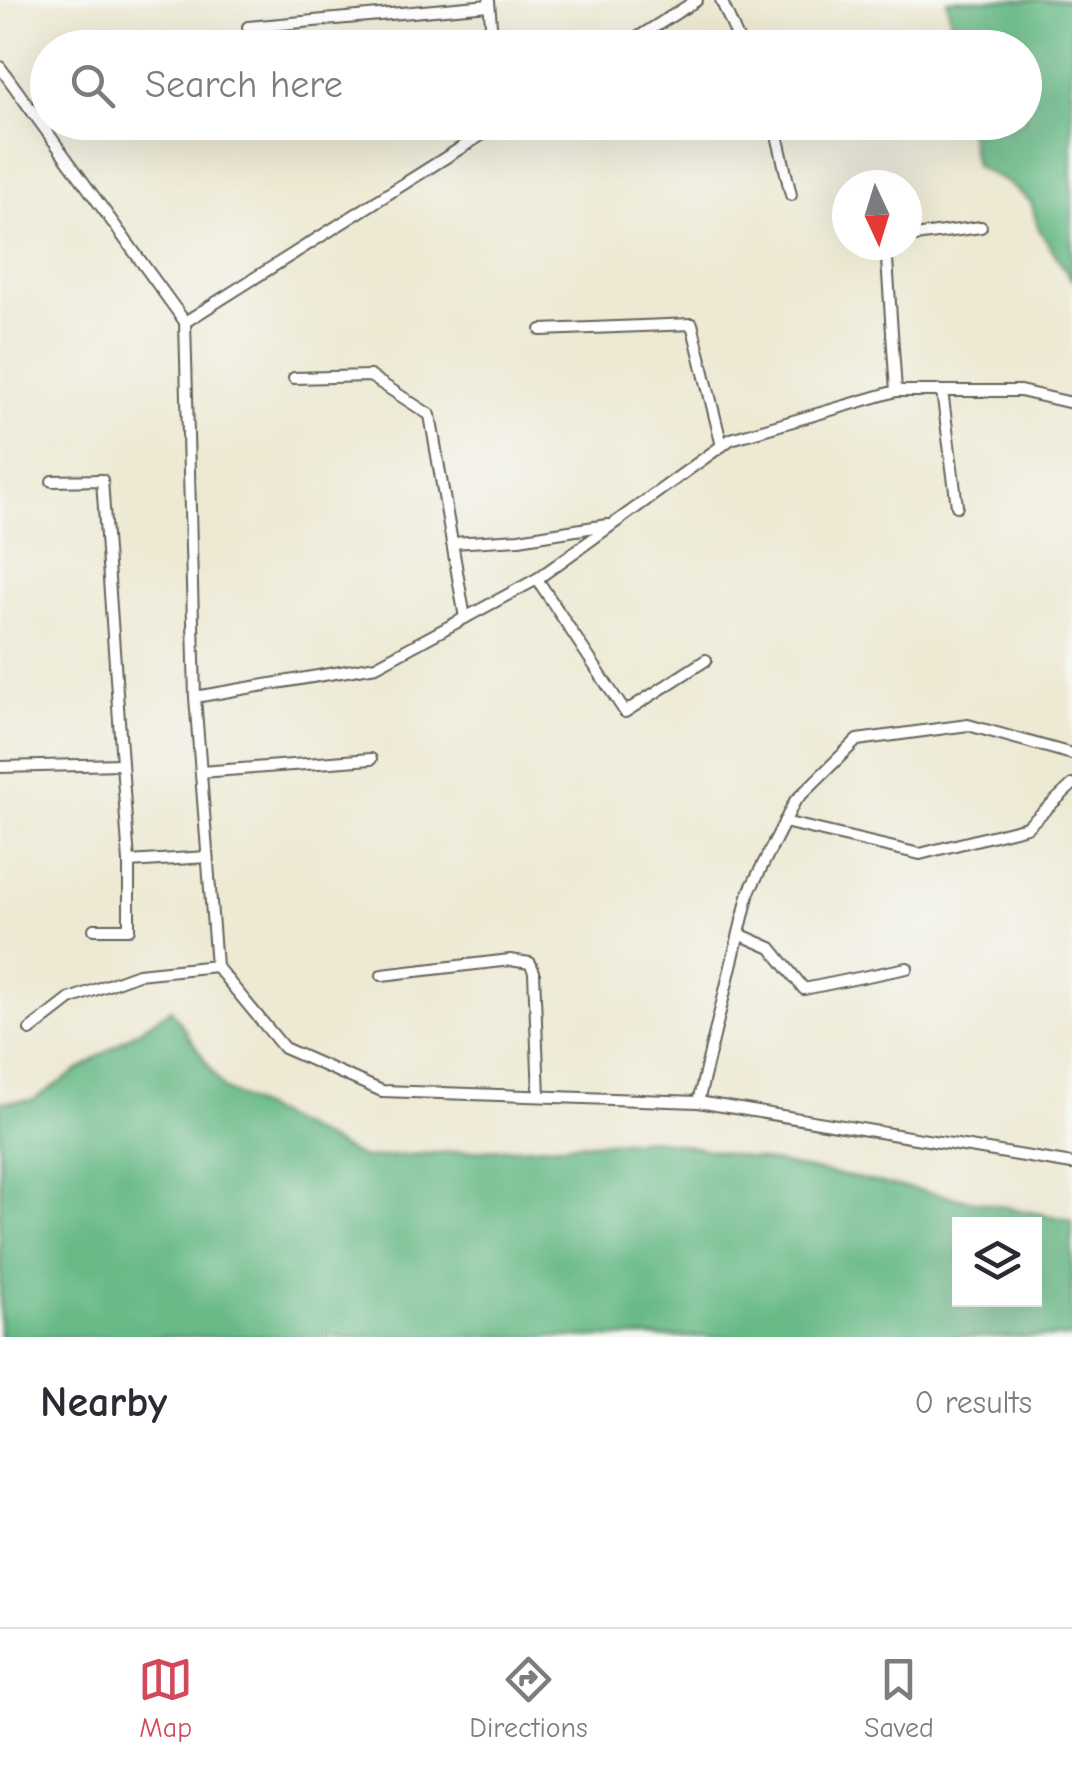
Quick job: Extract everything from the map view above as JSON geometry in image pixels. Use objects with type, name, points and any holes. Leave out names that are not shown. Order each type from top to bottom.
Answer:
[{"type":"lane","points":[[650,30],[697,0]]},
{"type":"lane","points":[[722,0],[734,30]]},
{"type":"lane","points":[[248,27],[489,2],[492,30]]},
{"type":"lane","points":[[0,68],[30,109]]},
{"type":"lane","points":[[52,140],[185,322],[194,696],[216,966],[284,1048],[382,1091],[698,1102],[1072,1164]]},
{"type":"lane","points":[[185,322],[474,140]]},
{"type":"lane","points":[[778,140],[790,195]]},
{"type":"lane","points":[[922,235],[981,226]]},
{"type":"lane","points":[[887,260],[896,391]]},
{"type":"lane","points":[[541,330],[692,324],[722,446]]},
{"type":"lane","points":[[294,378],[370,376],[430,414],[464,618]]},
{"type":"lane","points":[[194,696],[376,666],[537,579],[731,438],[896,391],[1020,391],[1072,403]]},
{"type":"lane","points":[[942,391],[957,506]]},
{"type":"lane","points":[[52,481],[102,480],[129,862],[129,929],[94,929]]},
{"type":"lane","points":[[452,542],[519,540],[613,524]]},
{"type":"lane","points":[[537,579],[626,712],[706,660]]},
{"type":"lane","points":[[698,1102],[749,892],[794,801],[857,740],[968,724],[1072,754]]},
{"type":"lane","points":[[200,772],[371,758]]},
{"type":"lane","points":[[0,767],[122,764]]},
{"type":"lane","points":[[784,822],[920,854],[1026,827],[1072,785]]},
{"type":"lane","points":[[129,862],[208,857]]},
{"type":"lane","points":[[738,934],[771,948],[804,990],[907,968]]},
{"type":"lane","points":[[382,975],[510,960],[530,963],[534,972],[539,1096]]},
{"type":"lane","points":[[30,1030],[70,1000],[138,974],[216,966]]},
{"type":"green space","points":[[947,0],[1072,0],[1072,280],[1039,229],[1031,202],[1006,182],[975,166],[970,140],[1042,140],[1042,30],[952,30]]},
{"type":"green space","points":[[171,1009],[224,1089],[363,1158],[653,1139],[1072,1220],[1072,1337],[0,1337],[0,1102],[33,1100]]}]
